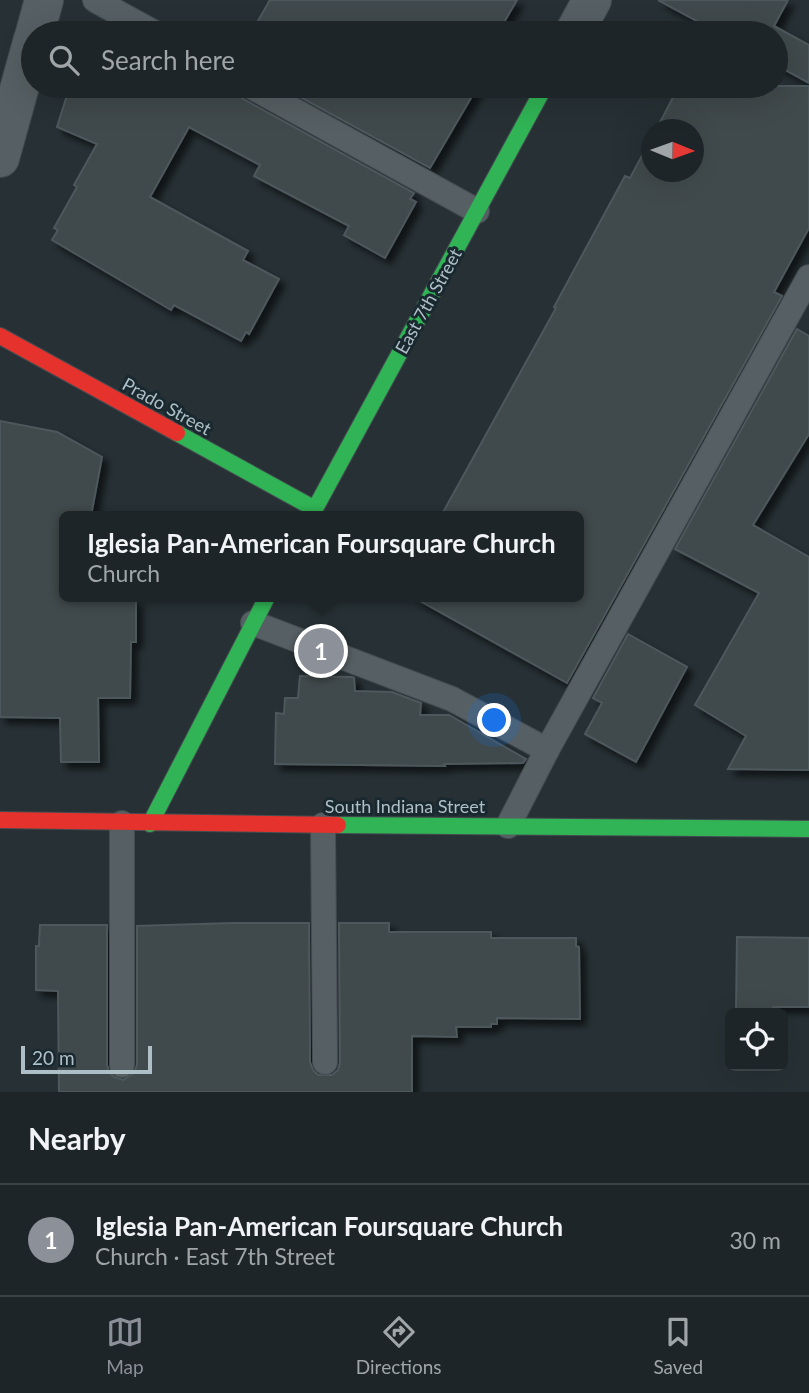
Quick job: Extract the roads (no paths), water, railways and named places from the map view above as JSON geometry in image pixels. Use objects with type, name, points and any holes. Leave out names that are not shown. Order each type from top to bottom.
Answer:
[{"type":"street","points":[[38,21],[44,0]]},
{"type":"street","points":[[581,21],[592,0]]},
{"type":"street","points":[[0,158],[21,83]]},
{"type":"street","name":"East 7th Street","points":[[314,511],[538,98]]},
{"type":"street","name":"Prado Street","points":[[0,336],[309,511]]},
{"type":"street","points":[[150,824],[264,602]]},
{"type":"street","name":"South Indiana Street","points":[[0,820],[150,824],[809,829]]},
{"type":"lane","points":[[95,0],[133,21]]},
{"type":"lane","points":[[272,98],[477,211]]},
{"type":"lane","points":[[508,826],[547,750],[809,277]]},
{"type":"lane","points":[[253,623],[452,699],[547,750]]},
{"type":"lane","points":[[122,823],[122,1065]]},
{"type":"lane","points":[[323,825],[326,1062]]},
{"type":"place","name":"Iglesia Pan-American Foursquare Church","points":[[321,651]]}]
